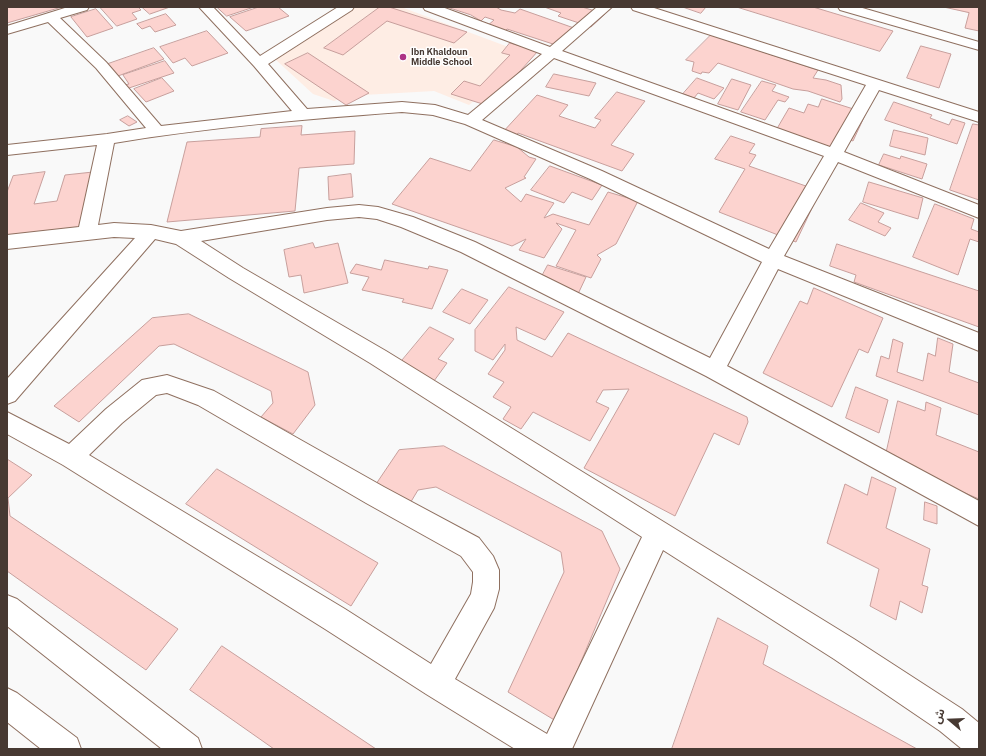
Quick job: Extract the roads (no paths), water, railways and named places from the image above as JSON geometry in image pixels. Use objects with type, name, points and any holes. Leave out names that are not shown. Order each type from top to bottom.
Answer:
[{"type":"street","points":[[7,30],[82,7]]},
{"type":"street","points":[[206,7],[259,62],[303,114]]},
{"type":"street","points":[[259,62],[347,7]]},
{"type":"street","points":[[430,7],[834,154],[979,212]]},
{"type":"street","points":[[471,121],[553,53],[605,7]]},
{"type":"street","points":[[638,7],[979,117]]},
{"type":"street","points":[[845,7],[979,46]]},
{"type":"street","points":[[51,17],[101,65],[157,131]]},
{"type":"street","points":[[714,370],[773,259],[875,83]]},
{"type":"street","points":[[7,150],[303,114],[402,107],[435,110],[471,121],[596,175],[773,259],[979,342]]},
{"type":"street","points":[[87,232],[107,139]]},
{"type":"street","points":[[7,242],[114,230],[151,232],[181,238],[327,214],[359,211],[378,213],[407,222],[468,247],[714,370],[979,514]]},
{"type":"street","points":[[7,394],[151,232]]},
{"type":"street","points":[[181,238],[236,273],[378,357],[844,649],[951,720],[979,743]]},
{"type":"street","points":[[71,457],[114,416],[150,387],[167,384],[206,398],[375,495],[470,547],[487,571],[487,585],[484,598],[436,684]]},
{"type":"street","points":[[7,422],[71,457],[328,615],[436,684],[544,749]]},
{"type":"street","points":[[556,749],[657,533]]},
{"type":"street","points":[[7,609],[187,749]]},
{"type":"street","points":[[7,703],[66,749]]},
{"type":"place","name":"Ibn Khaldoun Middle School","points":[[403,57]]}]
